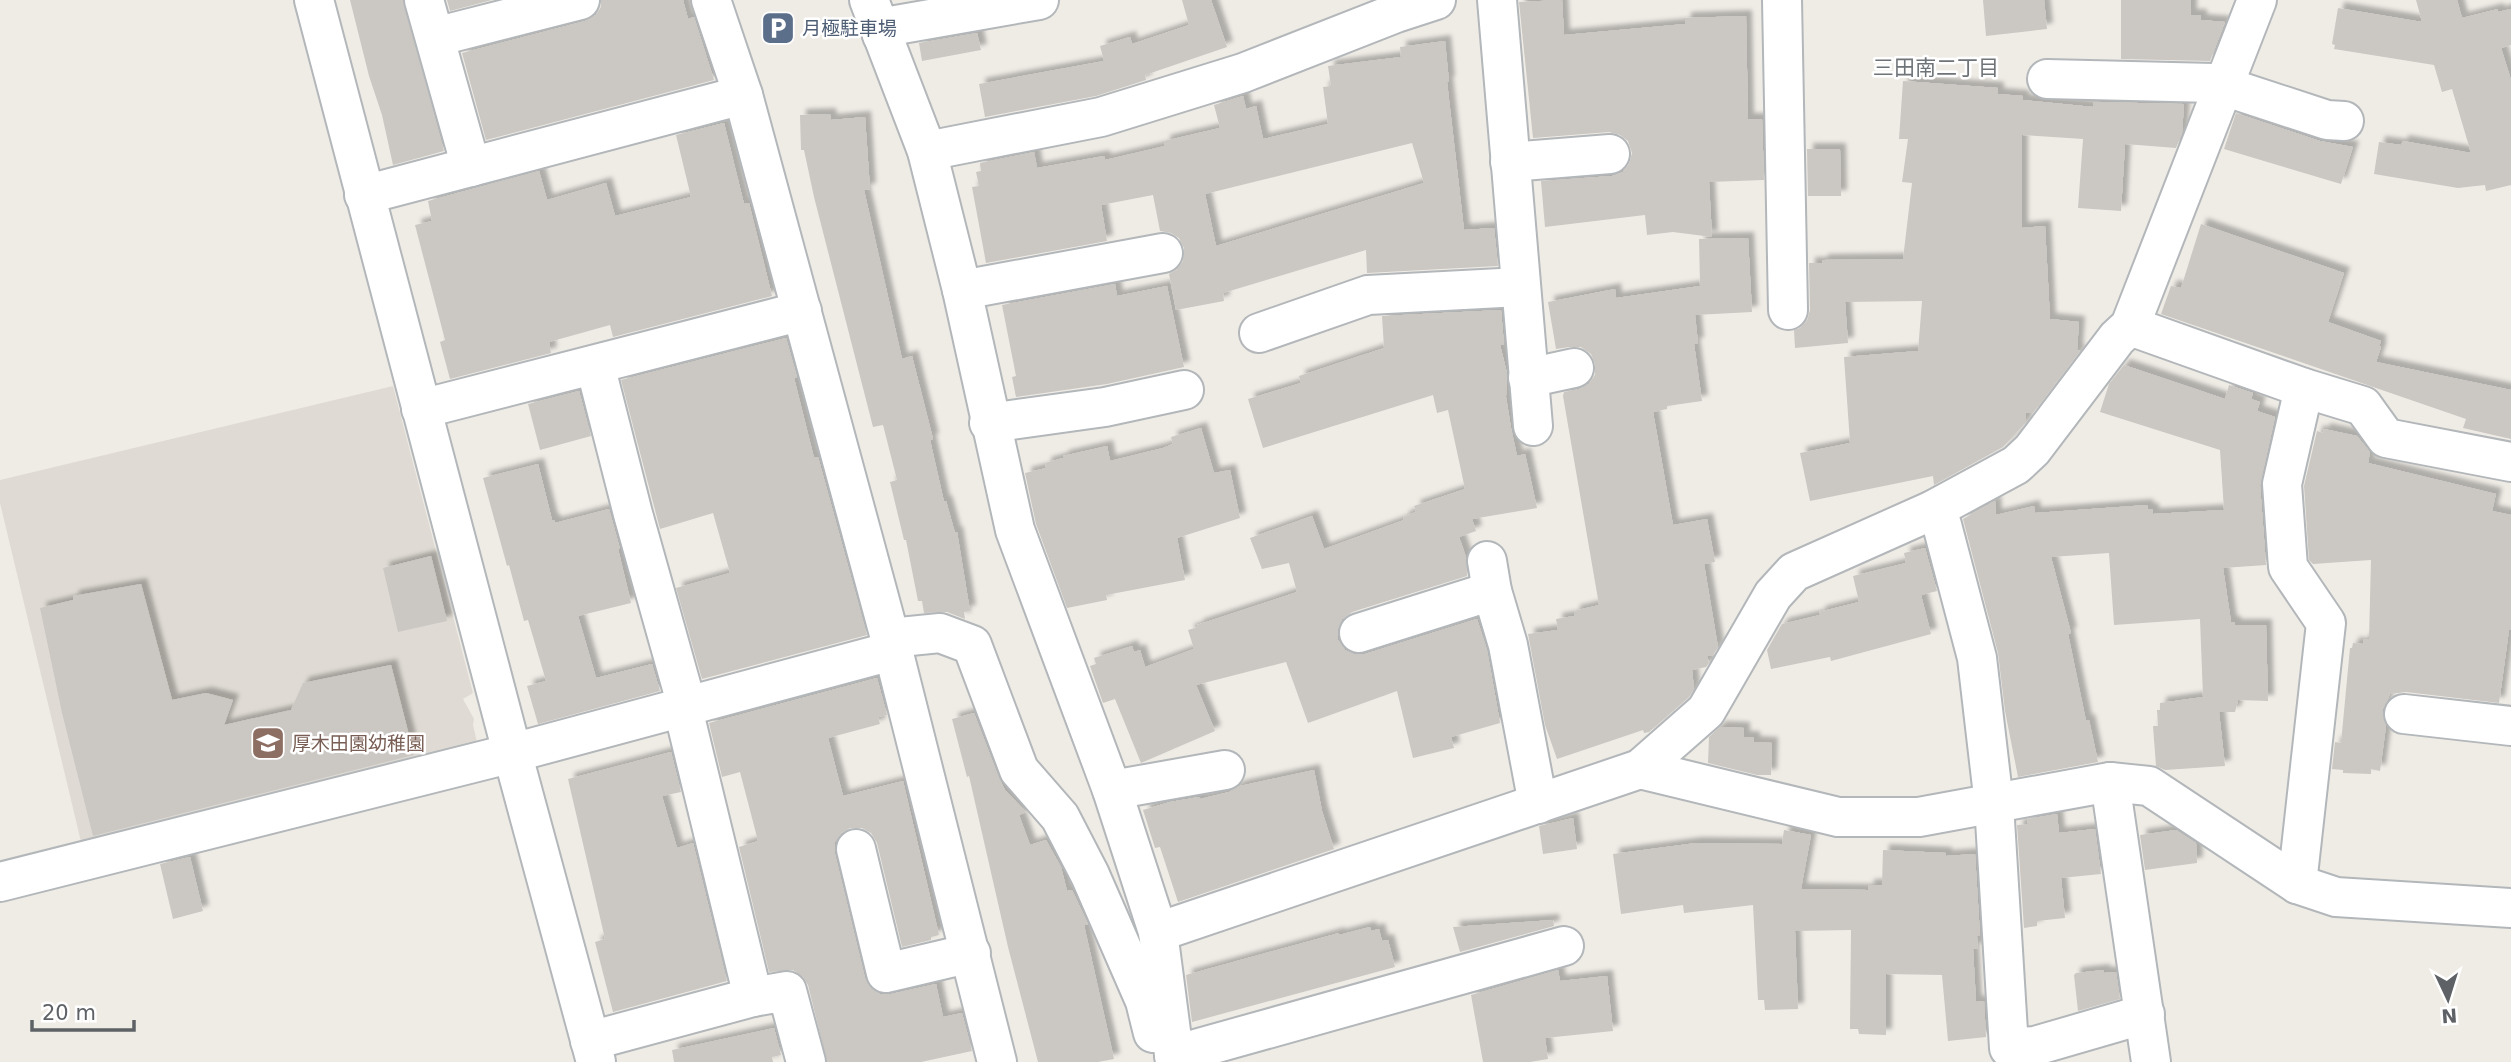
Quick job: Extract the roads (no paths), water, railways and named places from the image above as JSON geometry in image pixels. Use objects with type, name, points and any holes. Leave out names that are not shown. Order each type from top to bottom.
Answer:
[{"type":"street","points":[[314,0],[593,1051],[753,997],[787,991],[806,1062]]},
{"type":"street","points":[[424,0],[471,167]]},
{"type":"street","points":[[435,37],[580,0]]},
{"type":"street","points":[[711,0],[743,95],[802,311],[971,953],[995,1061]]},
{"type":"street","points":[[876,17],[896,25],[1039,0]]},
{"type":"street","points":[[926,151],[1101,117],[1243,73],[1394,6],[1436,0]]},
{"type":"street","points":[[1497,0],[1533,426]]},
{"type":"street","points":[[1782,0],[1772,76],[1799,222],[1788,310]]},
{"type":"street","points":[[1158,932],[1640,769],[1706,710],[1773,595],[1794,572],[1933,510],[2016,465],[2032,450],[2117,338],[2130,326],[2257,0]]},
{"type":"street","points":[[876,17],[926,151],[962,290],[989,423],[1015,530],[1112,790],[1158,932],[1168,1052]]},
{"type":"street","points":[[2047,79],[2214,83],[2327,120],[2344,121]]},
{"type":"street","points":[[364,195],[743,95]]},
{"type":"street","points":[[1510,162],[1610,154]]},
{"type":"street","points":[[962,290],[1145,248]]},
{"type":"street","points":[[1259,333],[1368,295],[1520,287]]},
{"type":"street","points":[[421,409],[802,311]]},
{"type":"street","points":[[2130,326],[2304,388],[2363,406],[2371,403],[2386,438],[2496,454]]},
{"type":"street","points":[[594,365],[687,706],[685,717],[753,997]]},
{"type":"street","points":[[1528,378],[1574,368]]},
{"type":"street","points":[[2297,884],[2326,623],[2288,567],[2298,504],[2282,484],[2304,388]]},
{"type":"street","points":[[989,423],[1105,407],[1184,390]]},
{"type":"street","points":[[1933,510],[1942,525],[1977,658],[1994,804],[2009,1048],[2035,1046],[2145,1014]]},
{"type":"street","points":[[1359,633],[1490,576],[1508,645],[1538,804]]},
{"type":"street","points":[[0,882],[487,760],[940,633],[972,645],[1019,770],[1060,817],[1090,875],[1168,1052]]},
{"type":"street","points":[[2404,714],[2511,726]]},
{"type":"street","points":[[1640,769],[1838,817],[1919,817],[2110,782],[2149,786],[2297,884],[2336,897],[2511,908]]},
{"type":"street","points":[[1112,790],[1226,770]]},
{"type":"street","points":[[2110,782],[2151,1062]]},
{"type":"street","points":[[856,849],[886,973],[971,953]]},
{"type":"street","points":[[1168,1052],[1564,946]]},
{"type":"place","name":"月極駐車場","points":[[778,28]]},
{"type":"place","name":"厚木田園幼稚園","points":[[268,743]]},
{"type":"district","name":"三田南二丁目","points":[[1936,68]]}]
